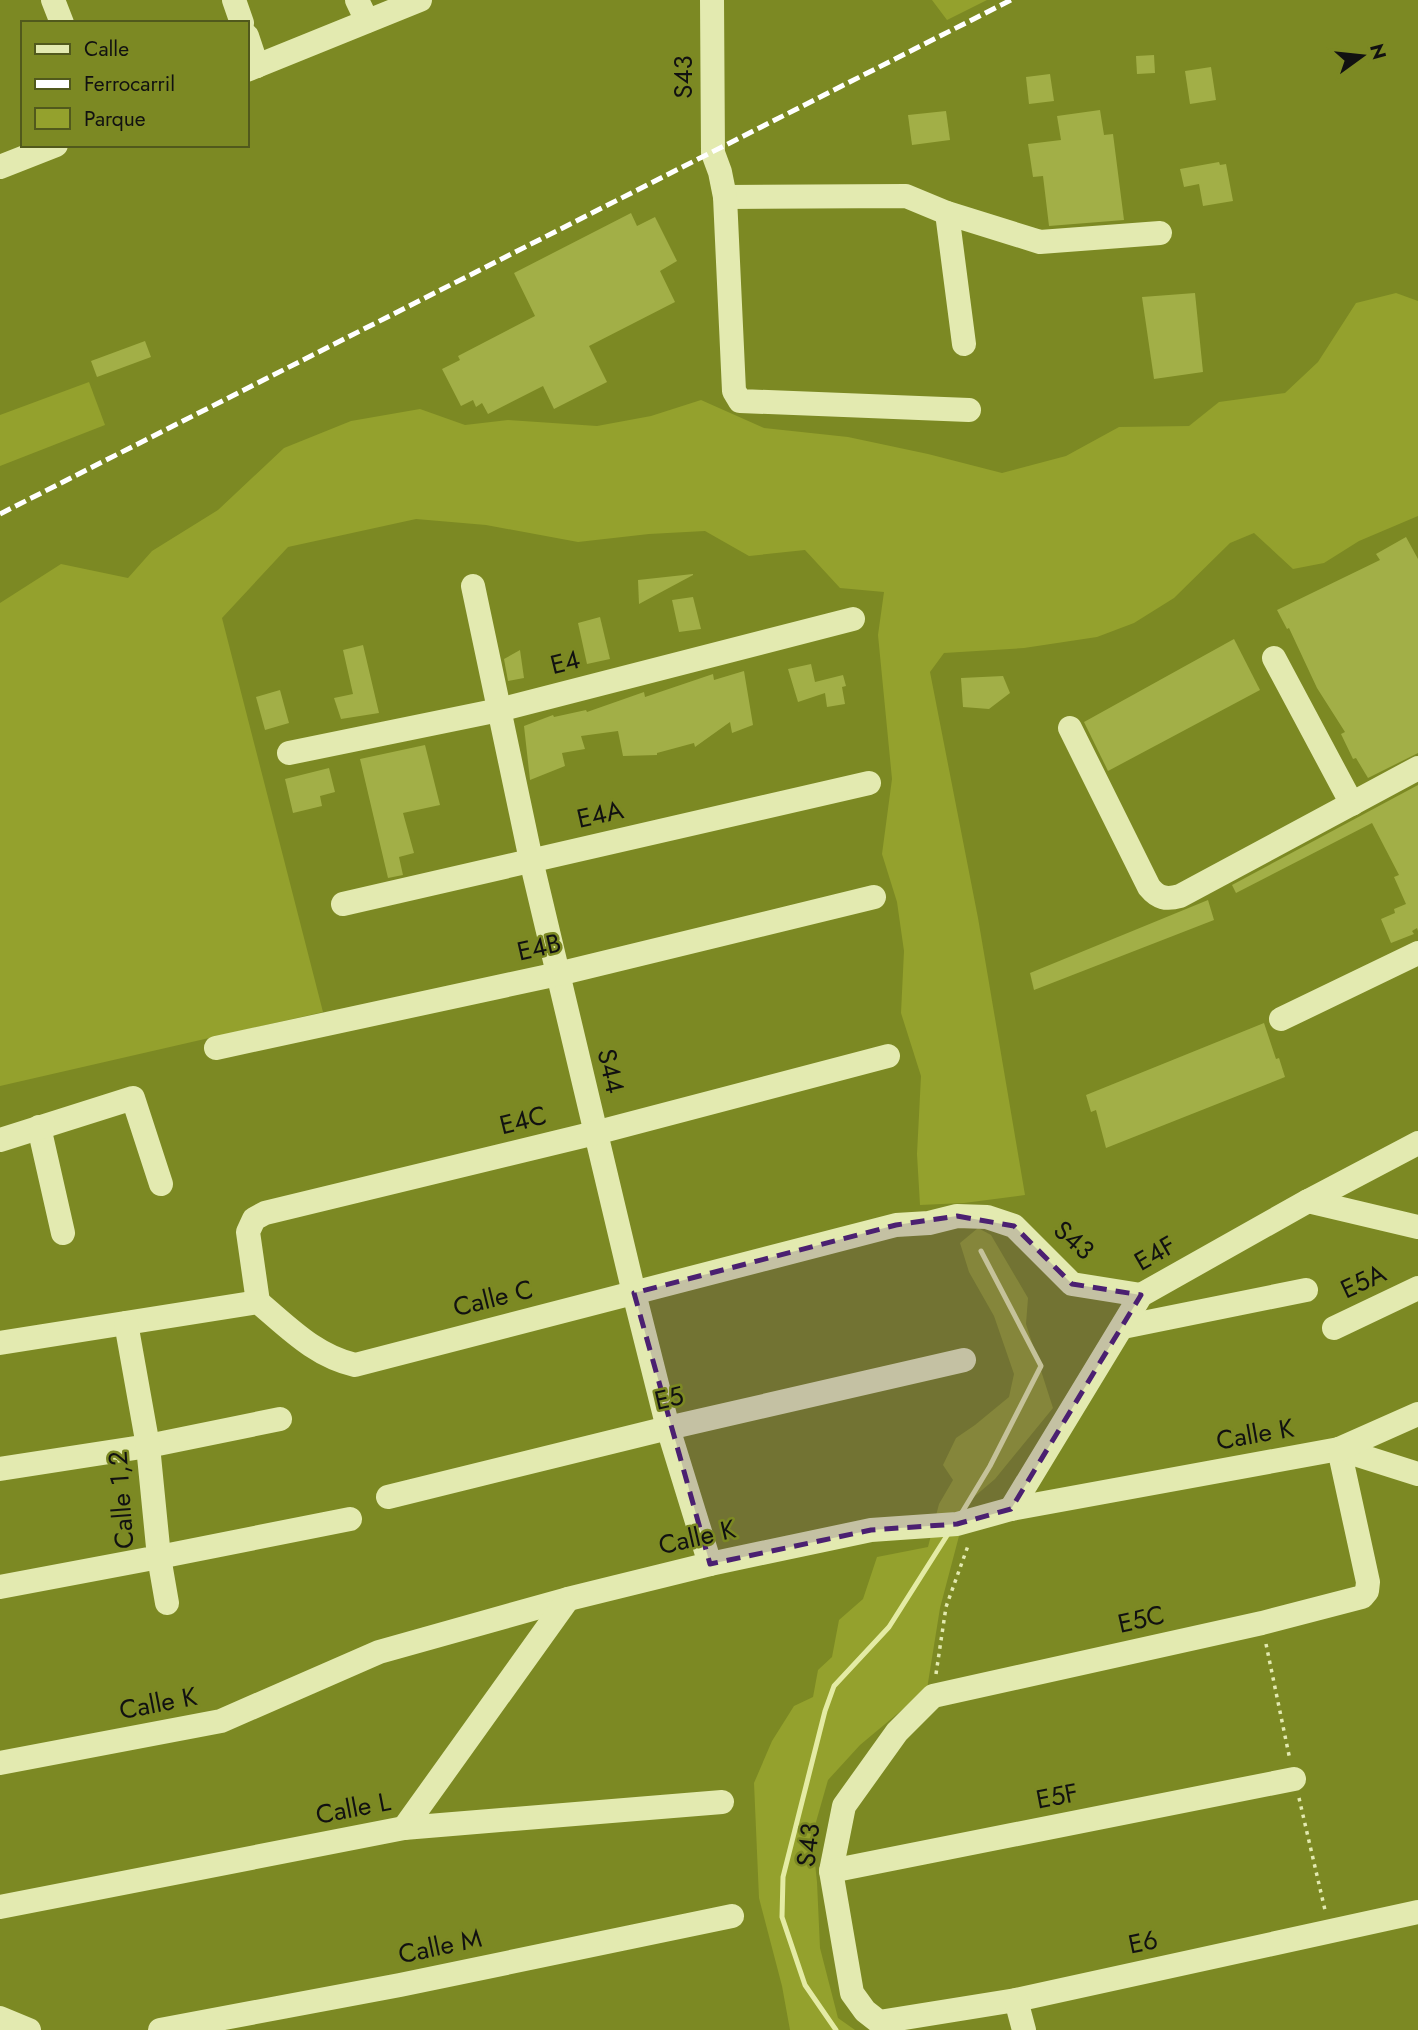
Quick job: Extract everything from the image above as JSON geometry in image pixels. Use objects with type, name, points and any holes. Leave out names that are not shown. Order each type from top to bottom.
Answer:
[{"type":"street","points":[[252,68],[362,11],[419,0]]},
{"type":"street","name":"S43","points":[[712,0],[713,153],[725,197],[734,391],[740,401],[969,410]]},
{"type":"street","points":[[0,167],[51,147]]},
{"type":"street","points":[[725,197],[906,197],[947,213],[1040,242],[1160,233]]},
{"type":"street","points":[[947,213],[964,344]]},
{"type":"street","name":"S44","points":[[473,586],[531,860],[595,1133],[668,1429],[710,1564]]},
{"type":"street","name":"E4","points":[[289,753],[499,710],[853,619]]},
{"type":"street","points":[[1274,658],[1352,804]]},
{"type":"street","points":[[1070,728],[1149,887],[1154,894],[1164,899],[1180,896],[1418,768]]},
{"type":"street","name":"E4A","points":[[344,904],[869,783]]},
{"type":"street","name":"E4B","points":[[216,1048],[558,974],[874,897]]},
{"type":"street","points":[[1281,1019],[1418,953]]},
{"type":"street","name":"E4C","points":[[258,1302],[248,1232],[254,1219],[265,1213],[595,1133],[888,1056]]},
{"type":"street","points":[[0,1140],[132,1098],[161,1184]]},
{"type":"street","points":[[39,1127],[62,1233]]},
{"type":"street","name":"E4F","points":[[1011,1509],[1141,1295],[1418,1143]]},
{"type":"street","points":[[1308,1201],[1418,1227]]},
{"type":"street","name":"Calle C","points":[[258,1302],[316,1350],[336,1360],[355,1365],[896,1225],[929,1223],[957,1216],[987,1217],[1014,1226]]},
{"type":"street","name":"S43","points":[[1014,1226],[1072,1284],[1141,1295]]},
{"type":"street","name":"E5A","points":[[1334,1328],[1418,1288]]},
{"type":"street","points":[[1123,1327],[1306,1290]]},
{"type":"street","points":[[0,1343],[258,1302]]},
{"type":"street","name":"Calle 1,2","points":[[0,1587],[159,1556],[148,1446],[126,1323]]},
{"type":"street","name":"E5","points":[[388,1497],[964,1360]]},
{"type":"street","name":"Calle K","points":[[0,1763],[221,1721],[379,1652],[568,1599],[710,1564],[871,1530],[967,1521],[1011,1509],[1339,1449],[1418,1414]]},
{"type":"street","points":[[0,1469],[148,1446],[280,1419]]},
{"type":"street","points":[[1339,1449],[1418,1474]]},
{"type":"street","name":"E5C","points":[[933,1696],[1362,1597],[1367,1591],[1368,1582],[1339,1449]]},
{"type":"street","points":[[167,1603],[159,1556],[350,1519]]},
{"type":"street","points":[[404,1828],[568,1599]]},
{"type":"street","name":"S43","points":[[879,2022],[865,2011],[852,1993],[831,1871],[844,1806],[897,1732],[933,1696]]},
{"type":"street","name":"E5F","points":[[831,1871],[1294,1779]]},
{"type":"street","name":"Calle L","points":[[0,1907],[404,1828],[722,1802]]},
{"type":"street","name":"E6","points":[[879,2022],[1016,2000],[1418,1912]]},
{"type":"street","name":"Calle M","points":[[160,2030],[400,1985],[732,1916]]},
{"type":"street","points":[[1016,2000],[1024,2030]]},
{"type":"street","points":[[0,2018],[29,2030]]},
{"type":"path","points":[[933,1696],[946,1607],[967,1521]]},
{"type":"highlighted area","points":[[957,1216],[1014,1226],[1072,1284],[1141,1295],[1011,1509],[957,1524],[871,1530],[710,1564],[634,1293],[896,1225]]},
{"type":"green space","points":[[932,0],[987,0],[947,20]]},
{"type":"green space","points":[[1396,293],[1418,301],[1418,516],[1359,541],[1324,563],[1293,569],[1254,533],[1230,543],[1174,598],[1134,623],[1097,637],[1024,648],[944,653],[930,672],[978,918],[1025,1195],[964,1203],[920,1205],[917,1154],[921,1076],[901,1013],[904,951],[897,902],[882,854],[892,779],[878,635],[884,592],[840,588],[805,550],[749,556],[705,531],[578,542],[486,525],[416,519],[288,547],[222,618],[323,1012],[0,1086],[0,603],[61,564],[128,578],[152,551],[218,510],[284,448],[351,421],[420,409],[465,425],[508,420],[597,426],[651,416],[701,400],[764,428],[848,437],[1002,473],[1066,456],[1119,427],[1189,426],[1219,402],[1285,393],[1318,362],[1356,303]]},
{"type":"green space","points":[[89,382],[105,425],[0,466],[0,415]]},
{"type":"green space","points":[[978,1228],[991,1235],[1028,1298],[1026,1324],[1053,1408],[995,1479],[968,1502],[940,1608],[927,1689],[860,1745],[828,1780],[812,1836],[820,1948],[838,2018],[855,2030],[790,2030],[782,1986],[759,1898],[754,1783],[772,1741],[794,1706],[813,1697],[818,1670],[832,1657],[839,1620],[863,1599],[877,1557],[928,1547],[939,1504],[953,1480],[943,1465],[956,1438],[1009,1397],[1014,1374],[994,1316],[969,1272],[960,1243]]},
{"type":"building","points":[[1154,55],[1155,73],[1137,74],[1136,56]]},
{"type":"building","points":[[1211,67],[1216,100],[1190,104],[1185,71]]},
{"type":"building","points":[[1050,74],[1054,101],[1029,104],[1026,77]]},
{"type":"building","points":[[1100,110],[1104,135],[1113,134],[1124,220],[1049,226],[1043,176],[1033,177],[1028,144],[1061,140],[1057,116]]},
{"type":"building","points":[[946,111],[950,140],[912,145],[908,115]]},
{"type":"building","points":[[1219,162],[1220,165],[1226,164],[1233,201],[1203,206],[1199,184],[1184,187],[1180,169]]},
{"type":"building","points":[[631,213],[637,226],[655,217],[677,261],[660,271],[675,302],[589,346],[607,382],[554,409],[543,386],[488,414],[482,403],[476,407],[473,400],[461,406],[442,369],[460,360],[458,356],[535,316],[514,273]]},
{"type":"building","points":[[1195,293],[1203,372],[1154,379],[1142,297]]},
{"type":"building","points":[[145,341],[151,357],[97,377],[91,361]]},
{"type":"building","points":[[1406,537],[1418,559],[1418,753],[1368,778],[1356,758],[1353,759],[1341,734],[1345,732],[1317,688],[1289,628],[1287,629],[1277,610],[1380,560],[1376,554]]},
{"type":"building","points":[[693,575],[639,604],[638,580]]},
{"type":"building","points":[[693,597],[701,629],[679,632],[672,600]]},
{"type":"building","points":[[600,617],[610,659],[587,664],[578,623]]},
{"type":"building","points":[[1234,639],[1260,690],[1108,771],[1084,722]]},
{"type":"building","points":[[363,645],[379,713],[341,719],[334,698],[353,694],[343,650]]},
{"type":"building","points":[[520,650],[524,678],[508,681],[504,659]]},
{"type":"building","points":[[811,664],[815,682],[843,675],[846,686],[842,687],[845,704],[827,707],[825,693],[798,702],[788,669]]},
{"type":"building","points":[[744,671],[753,725],[732,733],[730,722],[695,747],[694,743],[657,755],[623,756],[618,731],[581,736],[585,749],[562,753],[565,766],[530,780],[524,726],[553,715],[587,712],[644,692],[645,697],[713,674],[714,680]]},
{"type":"building","points":[[1003,676],[1010,693],[989,709],[963,707],[961,678]]},
{"type":"building","points":[[280,690],[289,723],[265,730],[256,697]]},
{"type":"building","points":[[425,745],[440,805],[403,813],[414,853],[399,857],[403,875],[388,878],[360,759]]},
{"type":"building","points":[[329,768],[335,792],[320,796],[322,806],[293,813],[285,779]]},
{"type":"building","points":[[1418,785],[1418,931],[1417,928],[1412,931],[1414,934],[1391,943],[1381,919],[1406,904],[1394,877],[1399,875],[1372,823],[1236,893],[1232,885]]},
{"type":"building","points":[[1208,900],[1214,920],[1034,990],[1030,973]]},
{"type":"building","points":[[1264,1023],[1285,1077],[1106,1148],[1096,1110],[1091,1112],[1086,1095]]},
{"type":"waterway","points":[[961,1514],[990,1466],[1041,1366],[981,1251]]},
{"type":"waterway","points":[[836,2030],[805,1985],[782,1917],[783,1877],[825,1711],[834,1686],[889,1627],[948,1534]]},
{"type":"railway","points":[[0,514],[1011,0]]}]
